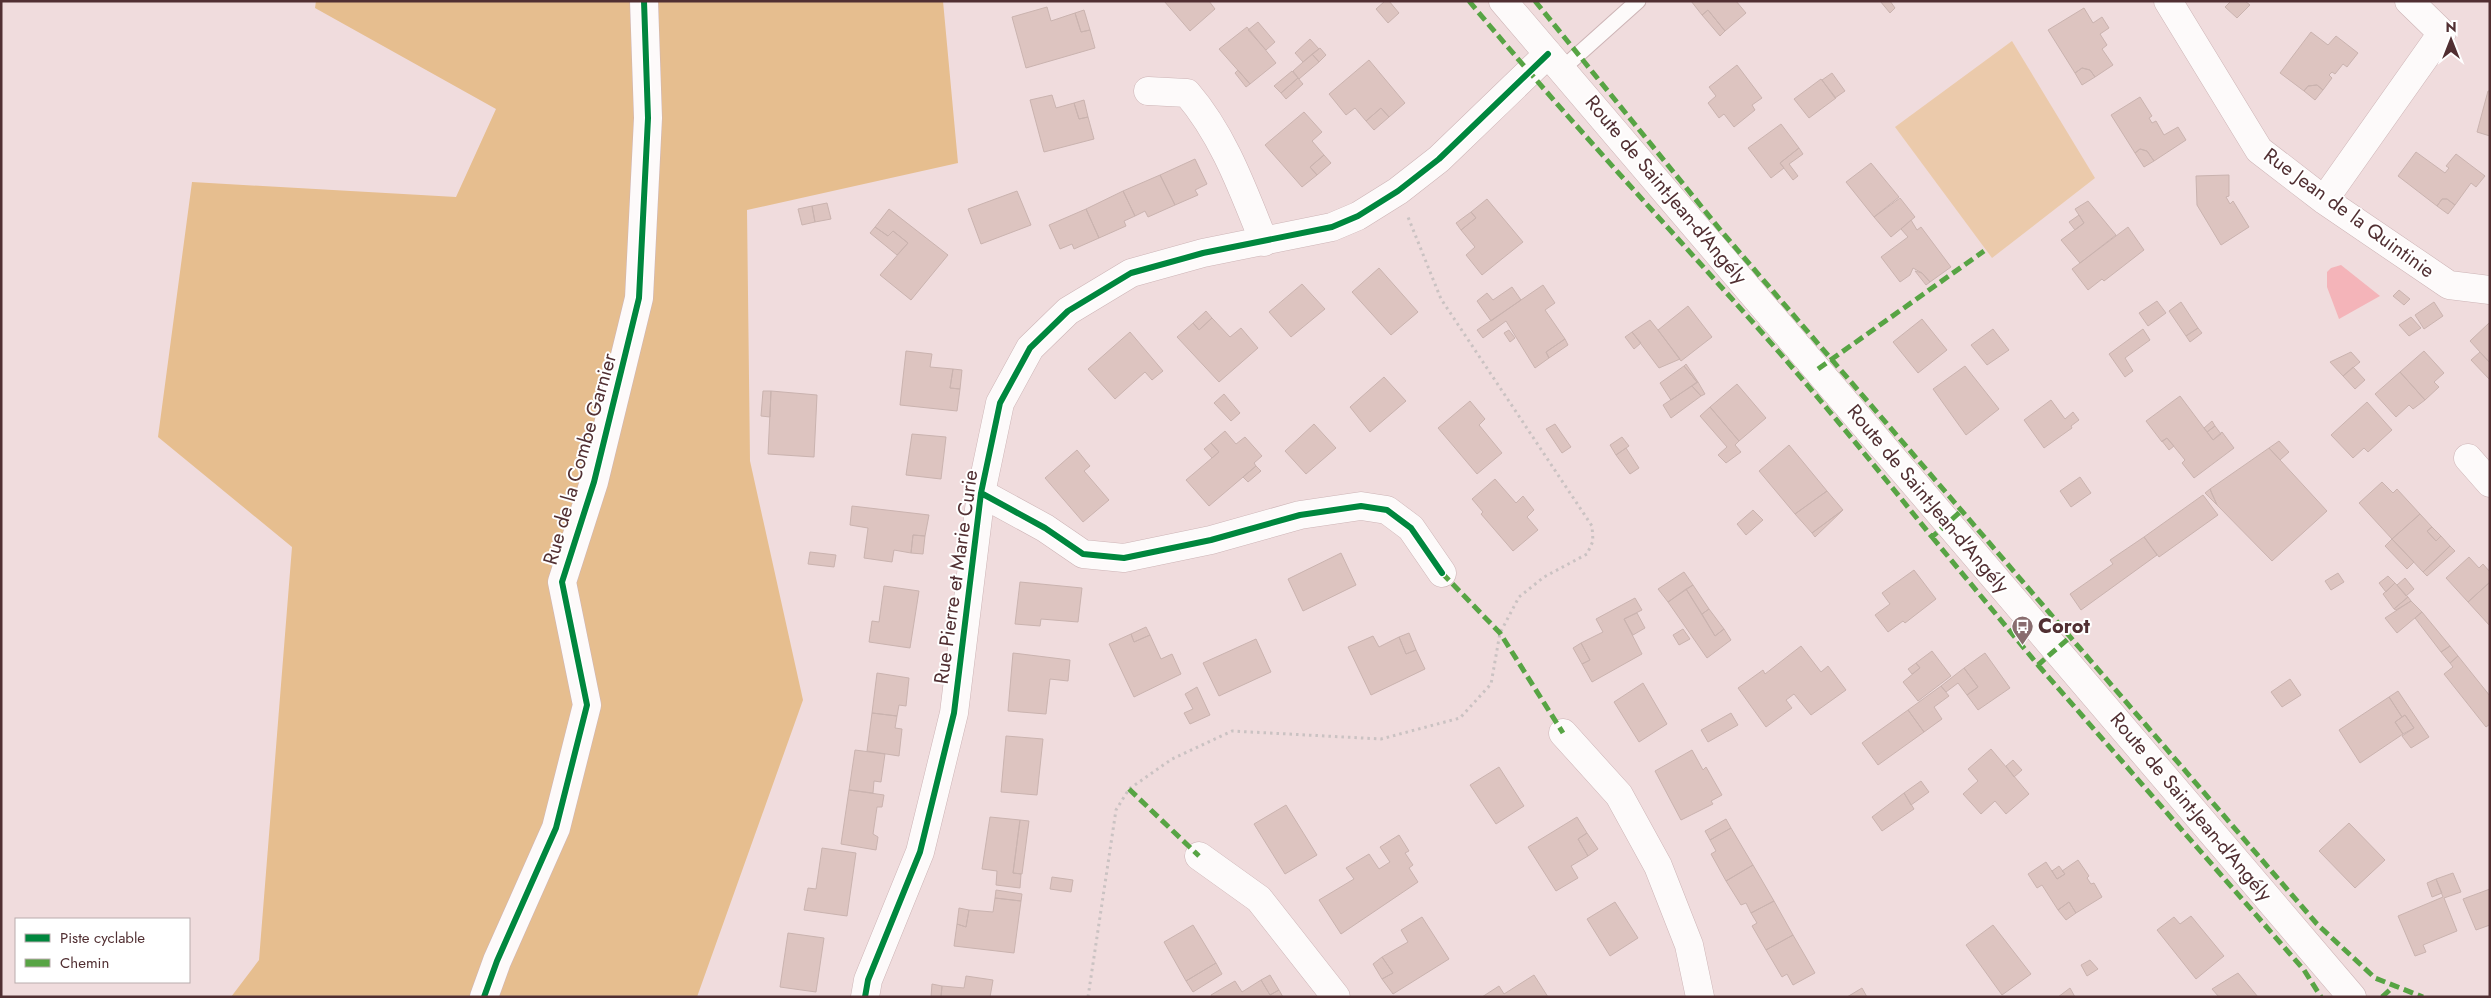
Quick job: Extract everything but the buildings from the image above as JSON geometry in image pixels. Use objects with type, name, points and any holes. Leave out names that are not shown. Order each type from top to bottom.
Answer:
[{"type":"street","name":"Rue de la Combe Garnier","points":[[484,997],[496,961],[556,828],[586,705],[562,582],[594,482],[639,298],[648,118],[644,1]]},
{"type":"street","name":"Route de Saint-Jean-d'Angély","points":[[1504,1],[2352,997]]},
{"type":"street","name":"Rue Jean de la Quintinie","points":[[2168,1],[2260,150],[2324,200],[2449,285],[2490,290]]},
{"type":"street","points":[[2324,200],[2442,33],[2409,1]]},
{"type":"street","name":"Rue Pierre et Marie Curie","points":[[865,997],[868,980],[920,852],[954,713],[981,493],[1000,403],[1030,348],[1068,311],[1131,273],[1203,253],[1332,227],[1358,216],[1398,191],[1439,160],[1555,61]]},
{"type":"street","points":[[1148,91],[1187,93],[1205,114],[1230,160],[1264,242]]},
{"type":"street","points":[[2468,458],[2490,483]]},
{"type":"street","points":[[981,493],[1045,528],[1083,554],[1124,558],[1211,540],[1300,515],[1361,506],[1387,510],[1412,528],[1442,573]]},
{"type":"street","points":[[1563,733],[1619,795],[1658,866],[1689,945],[1700,997]]},
{"type":"street","points":[[1199,856],[1259,899],[1336,997]]},
{"type":"lane","points":[[1555,61],[1638,1]]},
{"type":"path","points":[[1088,997],[1116,810],[1129,789],[1172,759],[1232,731],[1382,739],[1460,718],[1491,684],[1500,633],[1520,597],[1544,577],[1587,554],[1593,541],[1592,526],[1442,299],[1398,191]]},
{"type":"shaded area","points":[[316,1],[943,1],[958,163],[747,210],[750,461],[803,700],[697,997],[231,997],[259,960],[292,547],[158,437],[192,182],[456,197],[496,109],[315,8]]},
{"type":"shaded area","points":[[2012,41],[2095,178],[1992,258],[1895,127]]},
{"type":"shaded area","points":[[2341,265],[2380,296],[2339,319],[2327,287],[2327,272],[2331,268]]},
{"type":"marked path","points":[[1469,1],[1576,125],[1780,353],[1932,537],[1960,512]]},
{"type":"marked path","points":[[1535,1],[1722,232],[2317,924],[2375,978],[2423,997]]},
{"type":"marked path","points":[[1818,369],[1984,251]]},
{"type":"marked path","points":[[1932,537],[2038,665],[2069,638]]},
{"type":"marked path","points":[[1442,573],[1500,633],[1563,733]]},
{"type":"marked path","points":[[2038,665],[2304,970],[2321,997]]},
{"type":"marked path","points":[[1129,789],[1199,856]]},
{"type":"marked path","points":[[2382,997],[2394,986]]},
{"type":"cycle path","points":[[484,997],[497,961],[556,828],[587,705],[562,582],[594,482],[639,298],[648,118],[644,1]]},
{"type":"cycle path","points":[[865,997],[868,980],[920,852],[954,713],[981,493],[1000,403],[1030,348],[1068,311],[1131,273],[1203,253],[1332,227],[1358,216],[1398,191],[1439,159],[1548,54]]},
{"type":"cycle path","points":[[981,493],[1045,528],[1083,554],[1124,558],[1211,540],[1300,515],[1361,506],[1387,510],[1411,528],[1442,573]]},
{"type":"place","name":"Corot","points":[[2022,645]]}]
